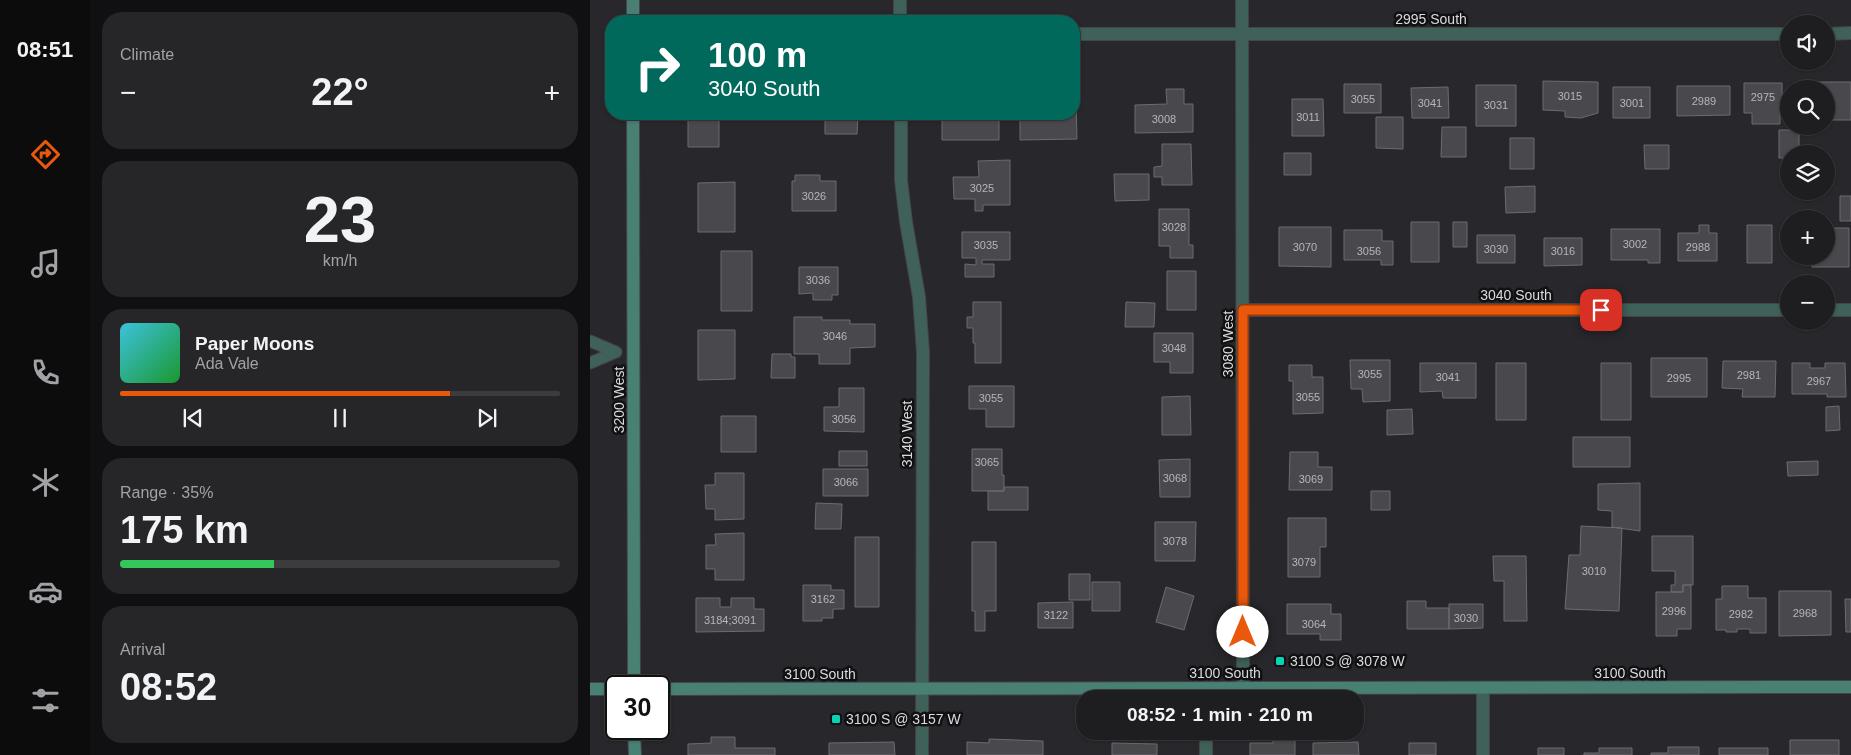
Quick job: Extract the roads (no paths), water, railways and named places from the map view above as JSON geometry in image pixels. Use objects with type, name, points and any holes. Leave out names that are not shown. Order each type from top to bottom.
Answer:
[{"type":"main road","points":[[633,0],[633,15]]},
{"type":"main road","name":"3200 West","points":[[633,120],[634,675]]},
{"type":"main road","name":"3100 South","points":[[1231,690],[1243,688],[1851,687]]},
{"type":"main road","points":[[590,689],[605,689]]},
{"type":"main road","name":"3100 South","points":[[670,689],[922,689],[1076,692]]},
{"type":"main road","points":[[634,740],[635,755]]},
{"type":"street","points":[[900,0],[900,15]]},
{"type":"street","name":"3080 West","points":[[1242,0],[1243,688]]},
{"type":"street","name":"2995 South","points":[[1080,34],[1780,34]]},
{"type":"street","points":[[1835,34],[1851,34]]},
{"type":"street","name":"3140 West","points":[[901,120],[902,187],[919,297],[922,334],[922,755]]},
{"type":"street","name":"3040 South","points":[[1243,310],[1780,310]]},
{"type":"street","points":[[1835,310],[1851,310]]},
{"type":"street","points":[[1483,688],[1483,755]]},
{"type":"street","points":[[1206,740],[1206,755]]},
{"type":"lane","points":[[590,341],[616,352],[634,352]]},
{"type":"lane","points":[[590,363],[616,352]]},
{"type":"place","name":"3100 S @ 3078 W","points":[[1280,661]]},
{"type":"place","name":"3100 S @ 3157 W","points":[[836,719]]}]
